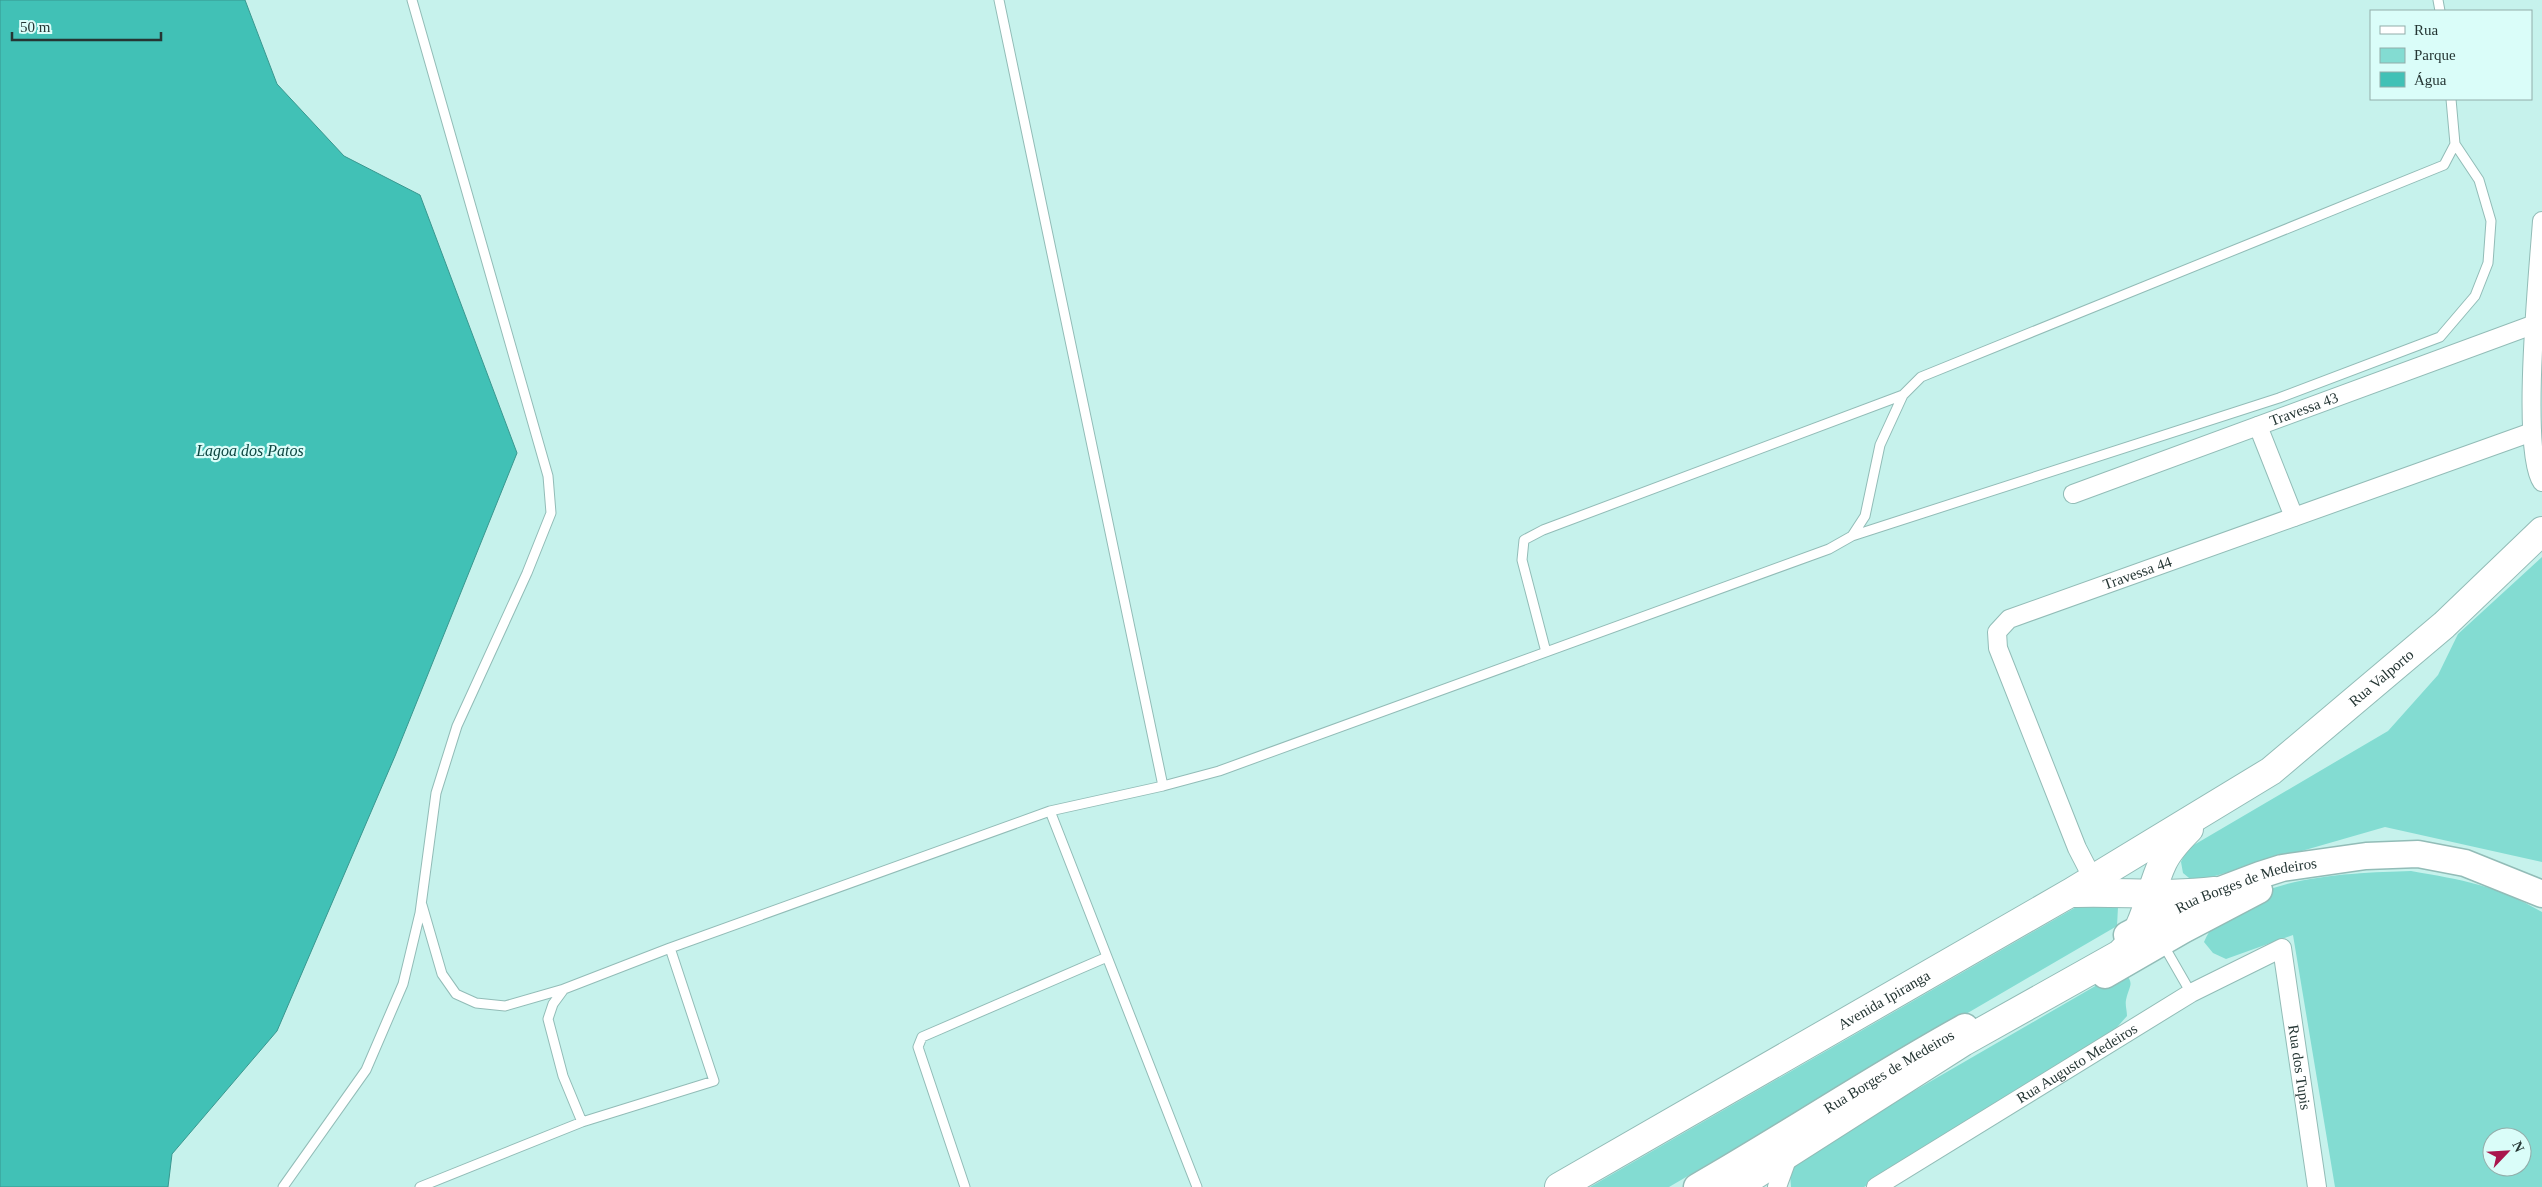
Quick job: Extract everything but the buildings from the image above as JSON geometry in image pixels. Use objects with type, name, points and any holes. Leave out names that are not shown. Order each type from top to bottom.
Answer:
[{"type":"main road","name":"Rua Valporto","points":[[2208,810],[2278,764],[2444,625],[2542,531]]},
{"type":"main road","name":"Avenida Ipiranga","points":[[1559,1187],[2070,893],[2208,810]]},
{"type":"main road","points":[[1870,1100],[1963,1042],[2120,954],[2130,945],[2140,927],[2153,895],[2156,878],[2164,859],[2178,840],[2208,810]]},
{"type":"main road","points":[[2306,866],[2366,856],[2418,854],[2466,863],[2542,894]]},
{"type":"main road","name":"Rua Borges de Medeiros","points":[[1697,1187],[1769,1146],[1906,1060],[2108,948],[2140,927],[2215,891],[2282,868],[2306,866]]},
{"type":"main road","name":"Rua Borges de Medeiros","points":[[1736,1187],[1870,1100],[1915,1080],[2183,930],[2243,898],[2293,875],[2306,866]]},
{"type":"main road","points":[[2070,893],[2118,892],[2153,895],[2215,891]]},
{"type":"street","points":[[2542,221],[2535,324],[2532,432],[2533,460],[2536,474],[2542,482]]},
{"type":"street","name":"Travessa 43","points":[[2073,494],[2535,324]]},
{"type":"street","points":[[2258,426],[2294,517]]},
{"type":"street","name":"Travessa 44","points":[[2093,879],[2077,848],[1998,648],[1997,632],[2009,619],[2532,432]]},
{"type":"street","name":"Rua Augusto Medeiros","points":[[1876,1187],[2191,993],[2282,948]]},
{"type":"street","name":"Rua dos Tupis","points":[[2282,948],[2317,1187]]},
{"type":"street","points":[[1777,1187],[1789,1154]]},
{"type":"lane","points":[[283,1187],[366,1070],[403,984],[421,902],[436,793],[457,726],[527,573],[551,513],[548,476],[412,0]]},
{"type":"lane","points":[[999,0],[1163,786]]},
{"type":"lane","points":[[421,902],[442,974],[456,994],[476,1004],[505,1006],[564,989],[670,948],[1050,811],[1163,786],[1219,771],[1829,549],[1852,536],[2279,398],[2440,337],[2475,296],[2488,263],[2491,221],[2479,180],[2455,144],[2451,100]]},
{"type":"lane","points":[[1852,536],[1865,516],[1880,445],[1903,395],[1921,377],[2444,165],[2455,144]]},
{"type":"lane","points":[[1546,652],[1522,560],[1524,540],[1543,530],[1903,395]]},
{"type":"lane","points":[[1050,811],[1197,1187]]},
{"type":"lane","points":[[420,1187],[582,1122],[714,1080],[670,948]]},
{"type":"lane","points":[[2168,953],[2191,993]]},
{"type":"lane","points":[[965,1187],[918,1048],[922,1037],[1107,957]]},
{"type":"lane","points":[[564,989],[553,1004],[548,1019],[563,1076],[582,1122]]},
{"type":"green space","points":[[2542,557],[2542,862],[2385,827],[2194,882],[2183,873],[2181,862],[2187,849],[2388,731],[2438,675],[2458,634]]},
{"type":"green space","points":[[2411,871],[2447,877],[2509,895],[2542,912],[2542,1187],[2335,1187],[2293,935],[2226,959],[2213,953],[2204,942],[2219,920],[2240,903],[2266,891],[2295,882],[2357,874]]},
{"type":"green space","points":[[2109,901],[2118,907],[2117,926],[1669,1187],[1590,1187],[2085,902]]},
{"type":"green space","points":[[2123,970],[2130,982],[2126,1002],[2127,1016],[2111,1034],[1864,1187],[1791,1187],[1790,1175],[1800,1157]]},
{"type":"water","name":"Lagoa dos Patos","points":[[0,0],[245,0],[277,84],[344,156],[420,195],[517,453],[395,756],[277,1031],[172,1154],[168,1187],[0,1187]]}]
